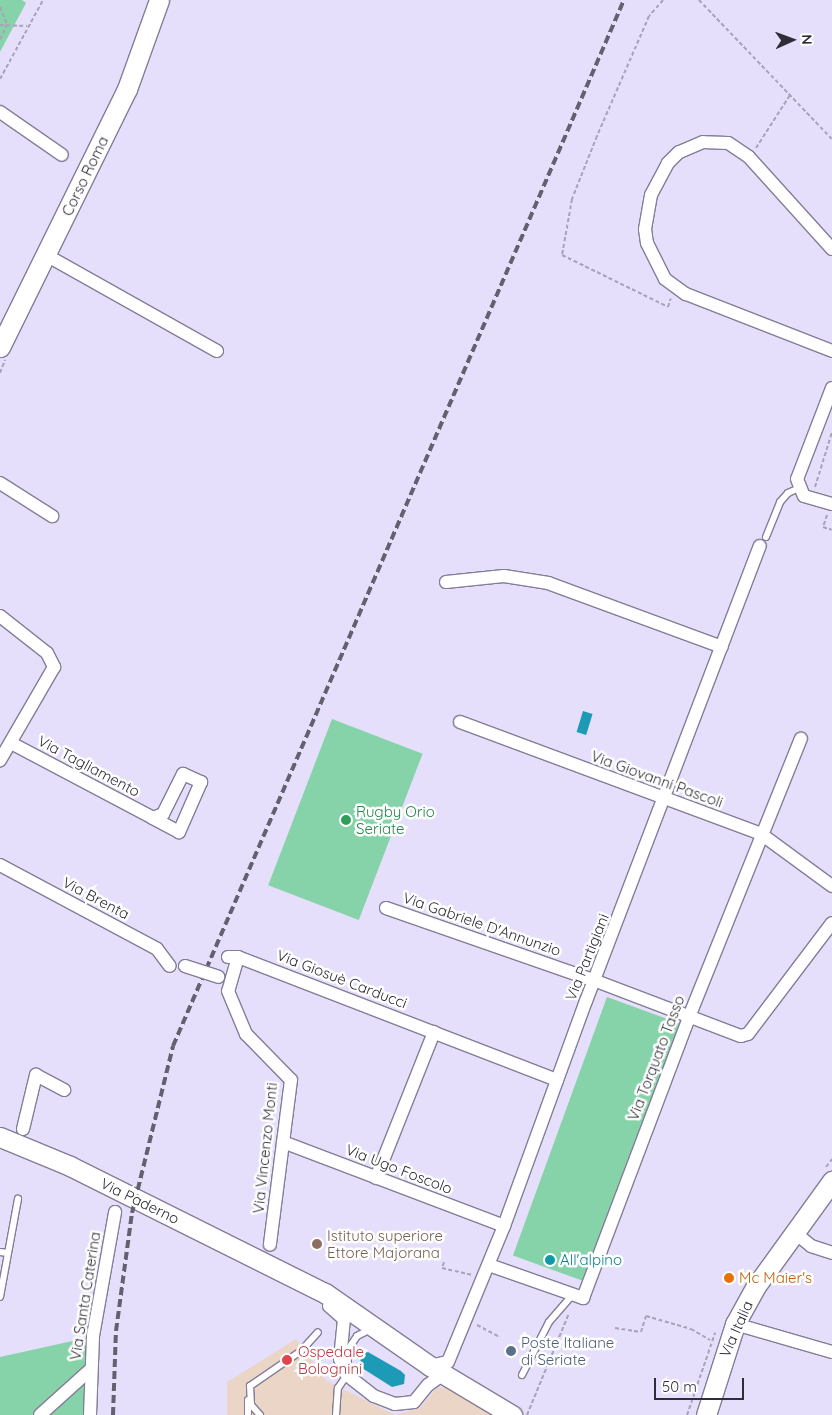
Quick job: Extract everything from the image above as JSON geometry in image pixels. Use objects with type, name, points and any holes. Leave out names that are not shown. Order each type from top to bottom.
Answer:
[{"type":"street","name":"Corso Roma","points":[[0,347],[127,89],[159,0]]},
{"type":"street","points":[[0,112],[62,155]]},
{"type":"street","points":[[832,250],[740,148],[716,141],[690,146],[668,163],[651,195],[645,229],[656,267],[664,279],[686,294],[832,350]]},
{"type":"street","points":[[46,254],[217,351]]},
{"type":"street","points":[[832,388],[799,471],[799,488],[804,496],[832,504]]},
{"type":"street","points":[[0,483],[52,516]]},
{"type":"street","name":"Via Partigiani","points":[[438,1369],[448,1362],[489,1265],[557,1080],[763,542]]},
{"type":"street","points":[[446,582],[504,576],[548,583],[722,647]]},
{"type":"street","name":"Via Tagliamento","points":[[0,616],[47,654],[54,667],[0,760]]},
{"type":"street","name":"Via Giovanni Pascoli","points":[[460,722],[665,800],[761,834],[832,886]]},
{"type":"street","name":"Via Torquato Tasso","points":[[575,1295],[583,1298],[689,1017],[761,834],[801,739]]},
{"type":"street","name":"Via Tagliamento","points":[[11,743],[179,832],[201,782],[183,774],[163,814],[153,818]]},
{"type":"street","name":"Via Brenta","points":[[0,865],[158,949],[170,966]]},
{"type":"street","name":"Via Gabriele D'Annunzio","points":[[386,908],[596,981],[741,1036],[748,1034],[832,923]]},
{"type":"street","name":"Via Giosuè Carducci","points":[[233,957],[557,1080]]},
{"type":"street","name":"Via Vincenzo Monti","points":[[233,957],[228,991],[246,1034],[291,1080],[270,1244]]},
{"type":"street","points":[[184,966],[218,978]]},
{"type":"street","points":[[376,1178],[434,1032]]},
{"type":"street","points":[[23,1129],[36,1075],[64,1090]]},
{"type":"street","name":"Via Paderno","points":[[0,1137],[78,1170],[325,1293],[375,1328],[512,1415]]},
{"type":"street","name":"Via Ugo Foscolo","points":[[282,1142],[504,1226]]},
{"type":"street","name":"Via Italia","points":[[705,1413],[735,1324],[756,1286],[832,1182]]},
{"type":"street","name":"Via Santa Caterina","points":[[90,1415],[93,1336],[115,1212]]},
{"type":"street","points":[[794,1232],[811,1246],[832,1253]]},
{"type":"street","points":[[489,1265],[575,1295]]},
{"type":"street","name":"Via Paderno","points":[[278,1270],[290,1283],[340,1314],[344,1319],[340,1359],[347,1373]]},
{"type":"street","points":[[735,1324],[832,1352]]},
{"type":"street","points":[[40,1415],[91,1369]]},
{"type":"street","points":[[347,1373],[374,1396],[395,1404],[414,1402],[438,1369]]},
{"type":"lane","points":[[763,542],[780,502],[788,493],[799,488]]},
{"type":"lane","points":[[0,1297],[18,1199]]},
{"type":"lane","points":[[0,1252],[8,1253]]},
{"type":"lane","points":[[522,1375],[549,1322],[575,1295]]},
{"type":"lane","points":[[336,1415],[338,1388],[347,1373],[349,1348],[357,1336],[375,1328]]},
{"type":"lane","points":[[248,1415],[250,1386],[258,1377],[301,1351],[318,1332]]},
{"type":"lane","points":[[343,1333],[357,1336]]},
{"type":"lane","points":[[248,1394],[251,1405],[260,1415]]},
{"type":"path","points":[[0,79],[27,26],[44,0]]},
{"type":"path","points":[[663,0],[649,16],[572,199],[562,255],[668,307],[675,286]]},
{"type":"path","points":[[699,0],[832,139]]},
{"type":"path","points":[[0,7],[7,24],[0,40]]},
{"type":"path","points":[[0,25],[27,26]]},
{"type":"path","points":[[749,157],[790,95]]},
{"type":"path","points":[[814,491],[832,432]]},
{"type":"path","points":[[818,511],[828,514],[823,527],[832,530]]},
{"type":"path","points":[[444,1262],[442,1268],[477,1276]]},
{"type":"path","points":[[527,1415],[575,1295]]},
{"type":"path","points":[[615,1328],[641,1332],[646,1316],[691,1329],[710,1341]]},
{"type":"path","points":[[473,1322],[500,1337]]},
{"type":"shaded area","name":"Ospedale Bolognini","points":[[296,1339],[327,1381],[395,1415],[227,1415],[227,1382]]},
{"type":"shaded area","points":[[447,1387],[498,1415],[395,1415],[420,1408],[437,1388]]},
{"type":"green space","points":[[0,0],[22,0],[26,3],[0,52]]},
{"type":"green space","name":"Rugby Orio Seriate","points":[[332,719],[423,754],[359,920],[268,885]]},
{"type":"green space","points":[[607,997],[682,1024],[588,1283],[513,1255]]},
{"type":"green space","points":[[86,1338],[85,1415],[0,1415],[0,1357]]},
{"type":"water","points":[[583,711],[593,714],[586,735],[577,732]]},
{"type":"water","points":[[368,1352],[401,1371],[405,1375],[404,1384],[392,1387],[362,1368],[360,1358],[362,1354]]},
{"type":"railway","points":[[113,1415],[116,1331],[132,1213],[173,1046],[624,0]]},
{"type":"place","name":"Rugby Orio Seriate","points":[[346,820]]},
{"type":"place","name":"Istituto superiore Ettore Majorana","points":[[317,1244]]},
{"type":"place","name":"All'alpino","points":[[550,1260]]},
{"type":"place","name":"Mc Maier's","points":[[729,1278]]},
{"type":"place","name":"Poste Italiane di Seriate","points":[[511,1351]]},
{"type":"place","name":"Ospedale Bolognini","points":[[287,1360]]}]
